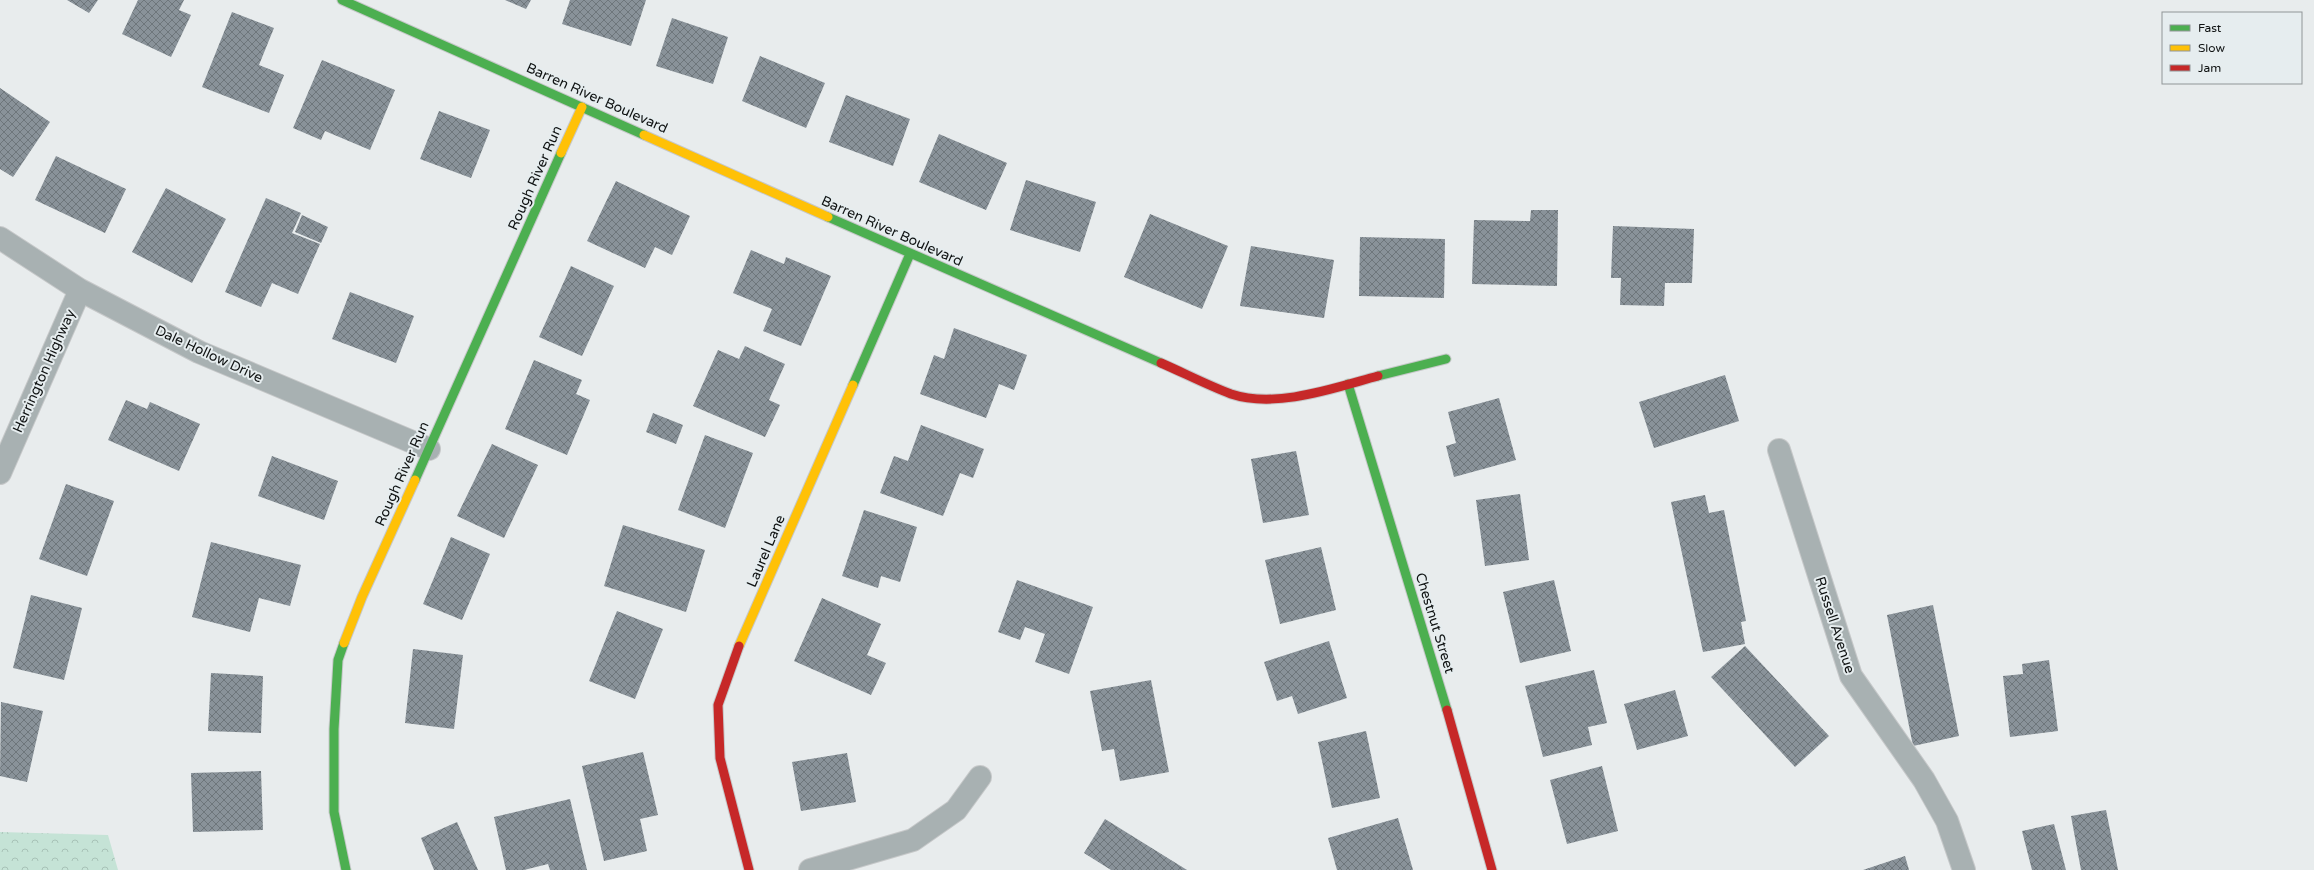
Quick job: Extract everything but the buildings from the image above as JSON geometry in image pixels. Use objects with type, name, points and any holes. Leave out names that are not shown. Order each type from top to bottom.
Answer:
[{"type":"street","name":"Barren River Boulevard","points":[[342,0],[910,254],[1232,394],[1271,399],[1310,394],[1446,359]]},
{"type":"street","name":"Rough River Run","points":[[346,870],[334,812],[334,728],[338,660],[362,597],[582,107]]},
{"type":"street","name":"Dale Hollow Drive","points":[[0,238],[80,290],[199,352],[429,448]]},
{"type":"street","name":"Laurel Lane","points":[[749,870],[720,758],[718,705],[730,667],[910,254]]},
{"type":"street","name":"Herrington Highway","points":[[0,474],[80,290]]},
{"type":"street","name":"Chestnut Street","points":[[1348,384],[1447,711],[1492,870]]},
{"type":"street","name":"Russell Avenue","points":[[1779,450],[1851,676],[1924,780],[1947,821],[1964,870]]},
{"type":"street","points":[[810,870],[913,840],[956,810],[980,777]]},
{"type":"green space","points":[[0,832],[108,835],[118,870],[0,870]]},
{"type":"traffic: fast","points":[[342,0],[644,135]]},
{"type":"traffic: fast","points":[[415,480],[561,153]]},
{"type":"traffic: fast","points":[[828,217],[1161,363]]},
{"type":"traffic: fast","points":[[853,385],[910,254]]},
{"type":"traffic: fast","points":[[1378,376],[1446,359]]},
{"type":"traffic: fast","points":[[1348,384],[1447,710]]},
{"type":"traffic: fast","points":[[344,643],[338,660],[334,729],[334,812],[346,870]]},
{"type":"traffic: slow","points":[[561,153],[582,107]]},
{"type":"traffic: slow","points":[[644,135],[828,217]]},
{"type":"traffic: slow","points":[[739,646],[853,385]]},
{"type":"traffic: slow","points":[[344,643],[362,597],[415,480]]},
{"type":"traffic: jam","points":[[1161,363],[1231,394],[1248,398],[1267,399],[1305,395],[1378,376]]},
{"type":"traffic: jam","points":[[739,646],[718,705],[720,758],[749,870]]},
{"type":"traffic: jam","points":[[1447,710],[1492,870]]}]
